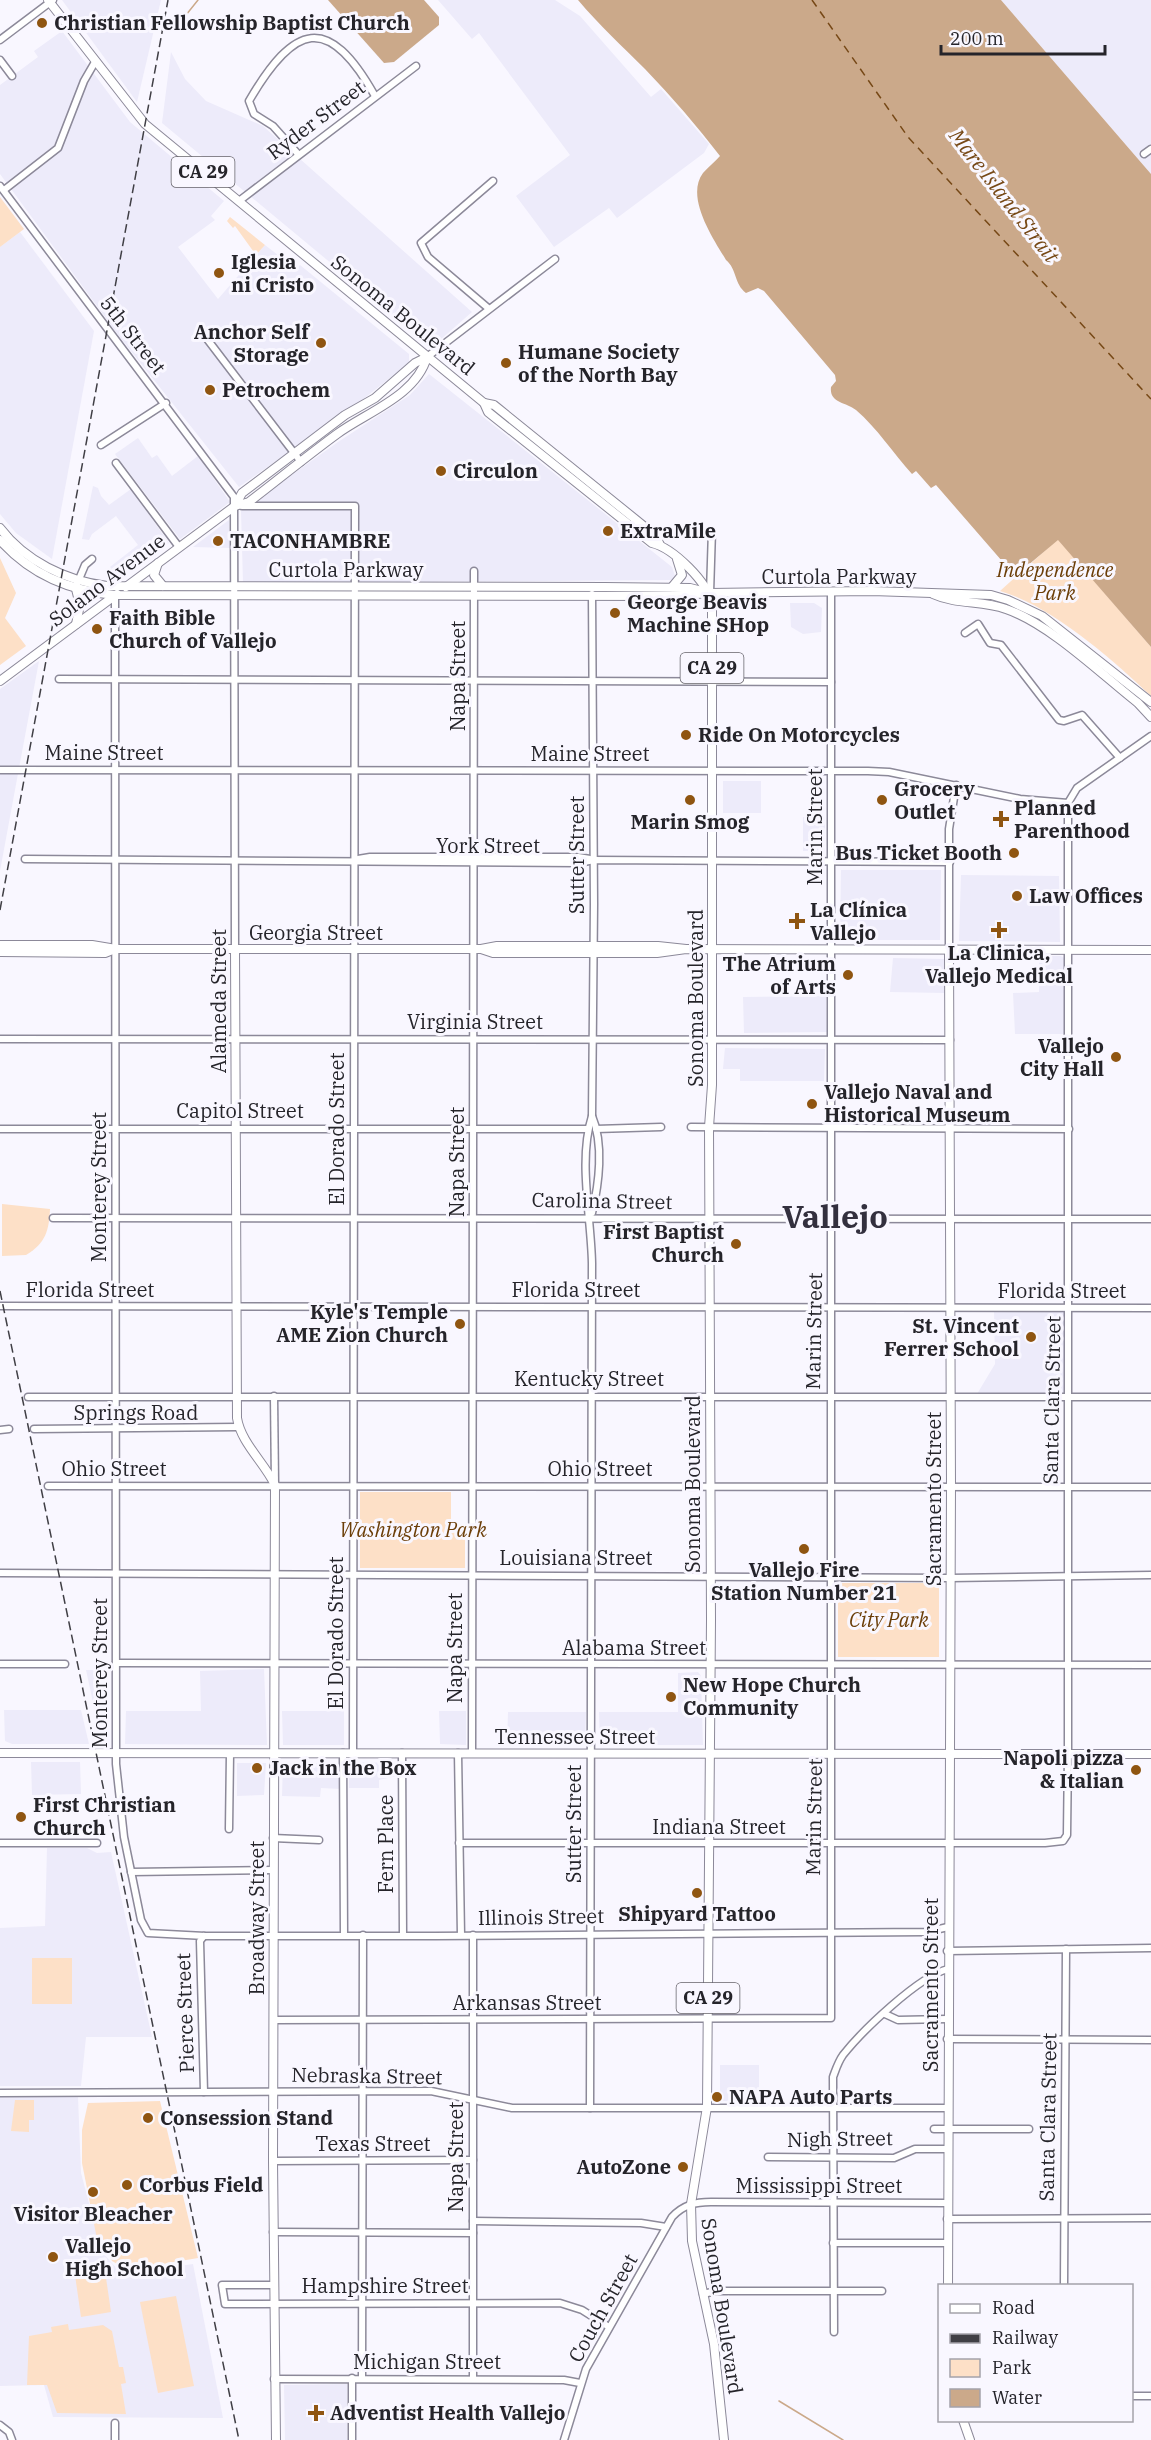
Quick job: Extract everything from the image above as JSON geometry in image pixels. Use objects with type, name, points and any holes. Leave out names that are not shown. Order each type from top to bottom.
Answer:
[{"type":"main road","name":"Sonoma Boulevard","points":[[51,1],[95,63],[145,124],[484,403],[488,412],[652,543],[660,545],[677,558],[696,575],[710,593],[712,1040],[709,1127],[711,1664],[708,2107],[691,2204],[692,2241],[718,2372],[724,2440]]},
{"type":"main road","name":"Solano Avenue","points":[[235,506],[242,493],[345,415],[375,398],[415,363],[427,357]]},
{"type":"main road","name":"Solano Avenue","points":[[0,681],[235,506],[249,502],[351,424],[401,392],[423,370],[427,357]]},
{"type":"main road","name":"Curtola Parkway","points":[[0,528],[27,555],[77,585],[235,590]]},
{"type":"main road","name":"Curtola Parkway","points":[[0,540],[24,563],[40,573],[115,595],[235,590],[672,587],[710,593]]},
{"type":"main road","points":[[672,587],[682,575],[677,558]]},
{"type":"main road","points":[[158,563],[154,575],[164,586]]},
{"type":"main road","points":[[76,624],[80,605],[77,585]]},
{"type":"main road","name":"Curtola Parkway","points":[[474,590],[695,595],[831,592],[977,593],[1008,600],[1042,616],[1151,702]]},
{"type":"main road","name":"Curtola Parkway","points":[[933,594],[949,602],[1005,608],[1045,630],[1138,703],[1151,717]]},
{"type":"main road","name":"Georgia Street","points":[[0,945],[92,945],[116,949],[477,949],[496,946],[594,949],[658,946],[712,950],[1151,950]]},
{"type":"main road","name":"Georgia Street","points":[[0,952],[105,953],[116,949]]},
{"type":"main road","name":"Alameda Street","points":[[235,949],[236,1396],[238,1427],[275,1485]]},
{"type":"main road","name":"Sacramento Street","points":[[948,2284],[947,2019],[951,1485],[949,950]]},
{"type":"main road","name":"Broadway Street","points":[[275,1485],[273,2285],[276,2440]]},
{"type":"main road","name":"Tennessee Street","points":[[0,1753],[1151,1754]]},
{"type":"main road","points":[[963,2422],[970,2440]]},
{"type":"street","points":[[0,40],[51,1]]},
{"type":"street","points":[[298,153],[273,126],[254,114],[249,101],[270,69],[297,42],[314,38],[332,42],[359,69],[375,96]]},
{"type":"street","points":[[0,60],[12,76]]},
{"type":"street","points":[[2,188],[58,148],[84,81],[95,63]]},
{"type":"street","name":"Ryder Street","points":[[239,201],[298,153],[416,66]]},
{"type":"street","points":[[1144,154],[1151,148]]},
{"type":"street","points":[[488,308],[428,257],[421,243],[493,181]]},
{"type":"street","name":"5th Street","points":[[2,188],[166,403],[230,491],[235,506]]},
{"type":"street","name":"Solano Avenue","points":[[427,357],[488,308],[555,259]]},
{"type":"street","points":[[204,335],[301,462]]},
{"type":"street","points":[[101,445],[166,403]]},
{"type":"street","points":[[116,463],[179,547]]},
{"type":"street","name":"El Dorado Street","points":[[235,506],[354,506],[353,1753]]},
{"type":"street","name":"Alameda Street","points":[[235,506],[235,949]]},
{"type":"street","points":[[710,593],[712,530]]},
{"type":"street","points":[[77,585],[85,565],[92,559]]},
{"type":"street","name":"Napa Street","points":[[472,1753],[473,1128],[477,949],[474,860],[474,571]]},
{"type":"street","name":"Marin Street","points":[[779,2020],[831,2018],[832,1664],[829,1396],[832,949],[831,592]]},
{"type":"street","name":"Sutter Street","points":[[591,1217],[596,1196],[596,1129],[592,1116],[594,860],[592,594]]},
{"type":"street","name":"Monterey Street","points":[[115,595],[116,1754],[118,1798],[141,1921]]},
{"type":"street","points":[[965,633],[978,624],[990,643],[1001,645],[1059,720],[1064,721],[1082,715],[1092,722],[1106,743],[1120,758]]},
{"type":"street","points":[[59,679],[355,682],[474,680],[831,682]]},
{"type":"street","points":[[1068,803],[1077,788],[1151,736]]},
{"type":"street","name":"Maine Street","points":[[0,770],[889,772],[1025,800],[1068,803]]},
{"type":"street","name":"Sacramento Street","points":[[949,950],[950,821],[956,785]]},
{"type":"street","name":"Santa Clara Street","points":[[1015,1844],[1063,1841],[1067,1835],[1070,1308],[1068,803]]},
{"type":"street","name":"York Street","points":[[25,859],[355,860],[370,863],[474,860],[579,863],[594,860],[950,862]]},
{"type":"street","name":"Virginia Street","points":[[0,1039],[950,1040]]},
{"type":"street","name":"Sutter Street","points":[[590,2108],[592,1307],[591,1217],[587,1197],[588,1129],[592,1116]]},
{"type":"street","points":[[596,1129],[661,1127]]},
{"type":"street","points":[[691,1127],[1069,1129]]},
{"type":"street","name":"Capitol Street","points":[[0,1128],[588,1129]]},
{"type":"street","name":"Carolina Street","points":[[53,1218],[950,1217],[1151,1219]]},
{"type":"street","name":"Florida Street","points":[[0,1306],[1151,1308]]},
{"type":"street","name":"Kentucky Street","points":[[28,1396],[1151,1397]]},
{"type":"street","name":"Broadway Street","points":[[274,1396],[275,1485]]},
{"type":"street","name":"Springs Road","points":[[34,1429],[116,1430],[238,1427]]},
{"type":"street","points":[[0,1430],[9,1430]]},
{"type":"street","name":"Ohio Street","points":[[48,1486],[951,1485],[1151,1487]]},
{"type":"street","name":"Louisiana Street","points":[[0,1573],[950,1578],[1151,1575]]},
{"type":"street","name":"Alabama Street","points":[[116,1663],[1151,1665]]},
{"type":"street","points":[[0,1664],[65,1664]]},
{"type":"street","points":[[343,1753],[344,1935]]},
{"type":"street","name":"Fern Place","points":[[402,1753],[403,1935]]},
{"type":"street","points":[[458,1753],[461,1935]]},
{"type":"street","points":[[229,1829],[230,1754]]},
{"type":"street","points":[[273,1838],[319,1840]]},
{"type":"street","points":[[0,1843],[97,1843]]},
{"type":"street","name":"Indiana Street","points":[[459,1843],[1015,1844]]},
{"type":"street","points":[[131,1872],[273,1870]]},
{"type":"street","name":"Illinois Street","points":[[141,1921],[148,1933],[152,1934],[205,1936],[948,1931]]},
{"type":"street","points":[[362,2378],[363,1935]]},
{"type":"street","name":"Napa Street","points":[[473,1935],[473,2379]]},
{"type":"street","name":"Pierce Street","points":[[204,2092],[200,1941],[205,1936]]},
{"type":"street","points":[[834,2332],[831,2108],[833,2077],[844,2055],[885,2014],[949,1958],[996,1950],[1151,1948]]},
{"type":"street","name":"Santa Clara Street","points":[[1064,2284],[1066,1949]]},
{"type":"street","points":[[885,2014],[898,2020],[947,2019]]},
{"type":"street","name":"Arkansas Street","points":[[274,2020],[779,2020]]},
{"type":"street","points":[[947,2039],[1151,2040]]},
{"type":"street","name":"Nebraska Street","points":[[0,2092],[431,2091],[512,2108],[947,2108]]},
{"type":"street","points":[[934,2129],[1029,2129]]},
{"type":"street","name":"Nigh Street","points":[[768,2157],[894,2158],[915,2149],[947,2149]]},
{"type":"street","name":"Texas Street","points":[[273,2161],[473,2160]]},
{"type":"street","name":"Mississippi Street","points":[[691,2204],[711,2202],[947,2204]]},
{"type":"street","name":"Couch Street","points":[[564,2440],[580,2383],[609,2327],[676,2212],[691,2204]]},
{"type":"street","points":[[947,2219],[1151,2218]]},
{"type":"street","points":[[473,2222],[641,2223],[666,2227]]},
{"type":"street","points":[[273,2232],[473,2233]]},
{"type":"street","points":[[833,2243],[948,2243]]},
{"type":"street","name":"Hampshire Street","points":[[273,2285],[222,2285],[225,2304],[560,2303],[582,2310],[609,2327]]},
{"type":"street","points":[[703,2294],[716,2291],[882,2291]]},
{"type":"street","points":[[352,2378],[352,2440]]},
{"type":"street","name":"Michigan Street","points":[[274,2379],[564,2380],[580,2383]]},
{"type":"street","points":[[1133,2396],[1151,2396]]},
{"type":"street","points":[[115,2423],[115,2440]]},
{"type":"street","points":[[0,2425],[9,2433],[12,2440]]},
{"type":"shaded area","points":[[62,0],[161,0],[137,102]]},
{"type":"shaded area","points":[[438,0],[555,0],[580,16],[651,97],[661,89],[709,144],[704,153],[617,218],[609,208],[554,247],[516,196],[570,155],[479,33],[472,39]]},
{"type":"shaded area","points":[[1001,0],[1151,0],[1151,174],[1133,153]]},
{"type":"shaded area","points":[[62,31],[130,122],[224,201],[211,216],[215,220],[178,247],[218,299],[265,245],[296,269],[300,265],[409,354],[409,363],[357,404],[239,487],[119,336],[0,174],[0,85],[38,57],[34,51]]},
{"type":"shaded area","points":[[171,52],[185,79],[206,101],[263,126],[472,312],[432,347],[162,123]]},
{"type":"shaded area","points":[[20,232],[94,331],[52,559],[16,533],[0,514],[0,247]]},
{"type":"shaded area","points":[[429,374],[672,567],[675,576],[672,580],[243,583],[241,511],[338,442],[410,395]]},
{"type":"shaded area","points":[[138,438],[152,458],[157,455],[172,476],[198,456],[230,502],[180,539],[115,454]]},
{"type":"shaded area","points":[[93,486],[98,488],[101,496],[109,505],[131,489],[169,543],[119,577],[110,567],[138,545],[116,516],[92,534],[89,540],[82,539]]},
{"type":"shaded area","points":[[229,520],[230,548],[193,547]]},
{"type":"shaded area","points":[[790,603],[814,603],[822,608],[821,632],[803,634],[791,627]]},
{"type":"shaded area","points":[[39,661],[17,779],[0,871],[0,689]]},
{"type":"shaded area","points":[[723,781],[761,781],[761,813],[723,813]]},
{"type":"shaded area","points":[[803,817],[825,817],[825,851],[803,851]]},
{"type":"shaded area","points":[[841,870],[941,870],[940,940],[840,940]]},
{"type":"shaded area","points":[[961,875],[1059,876],[1060,942],[959,941]]},
{"type":"shaded area","points":[[1039,956],[1064,958],[1064,1034],[1015,1034],[1013,993],[1039,992]]},
{"type":"shaded area","points":[[893,958],[944,959],[944,993],[890,992]]},
{"type":"shaded area","points":[[826,996],[827,1032],[744,1033],[743,997]]},
{"type":"shaded area","points":[[725,1048],[825,1049],[824,1081],[740,1081],[740,1069],[723,1069]]},
{"type":"shaded area","name":"St. Vincent Ferrer School","points":[[994,1310],[1065,1312],[1065,1394],[977,1394],[995,1364]]},
{"type":"shaded area","points":[[264,1669],[267,1745],[125,1744],[126,1711],[201,1711],[200,1671]]},
{"type":"shaded area","points":[[86,1670],[108,1670],[108,1707],[94,1707]]},
{"type":"shaded area","points":[[698,1672],[701,1676],[703,1745],[600,1745],[599,1712],[678,1712],[678,1673]]},
{"type":"shaded area","points":[[4,1710],[81,1710],[89,1744],[12,1744],[5,1741]]},
{"type":"shaded area","points":[[282,1711],[344,1711],[344,1745],[283,1745]]},
{"type":"shaded area","points":[[439,1711],[466,1711],[466,1745],[440,1744]]},
{"type":"shaded area","points":[[508,1712],[586,1712],[585,1745],[507,1744]]},
{"type":"shaded area","points":[[31,1762],[80,1762],[81,1794],[32,1795]]},
{"type":"shaded area","points":[[349,1762],[397,1763],[397,1776],[379,1780],[379,1788],[349,1788]]},
{"type":"shaded area","points":[[237,1763],[266,1763],[264,1795],[237,1796]]},
{"type":"shaded area","points":[[283,1763],[339,1763],[342,1766],[341,1789],[321,1788],[320,1797],[282,1796]]},
{"type":"shaded area","points":[[47,1848],[87,1848],[97,1853],[111,1852],[152,2037],[86,2037],[81,2086],[0,2086],[0,1928],[45,1926]]},
{"type":"shaded area","points":[[720,2065],[759,2065],[759,2102],[723,2101],[720,2096]]},
{"type":"shaded area","name":"Vallejo High School","points":[[0,2097],[78,2097],[81,2173],[102,2252],[118,2270],[129,2273],[193,2264],[223,2418],[53,2417],[44,2385],[0,2386]]},
{"type":"shaded area","name":"Adventist Health Vallejo","points":[[347,2384],[347,2440],[285,2440],[284,2385]]},
{"type":"green space","points":[[0,197],[24,229],[0,247]]},
{"type":"green space","points":[[230,217],[265,245],[256,255],[235,226],[233,228],[227,221]]},
{"type":"green space","name":"Independence Park","points":[[1058,539],[1151,647],[1151,696],[1100,650],[1060,621],[1020,598],[1000,591]]},
{"type":"green space","points":[[0,558],[16,593],[5,618],[26,646],[0,665]]},
{"type":"green space","points":[[2,1204],[50,1209],[49,1223],[42,1241],[26,1255],[2,1256]]},
{"type":"green space","name":"Washington Park","points":[[360,1492],[451,1492],[451,1528],[465,1528],[465,1568],[360,1568]]},
{"type":"green space","name":"City Park","points":[[838,1583],[939,1583],[939,1657],[838,1657]]},
{"type":"green space","points":[[32,1958],[72,1958],[72,2004],[32,2004]]},
{"type":"green space","points":[[15,2100],[34,2100],[34,2120],[29,2120],[29,2132],[11,2131]]},
{"type":"green space","points":[[160,2101],[198,2258],[128,2270],[112,2261],[96,2234],[82,2163],[82,2130],[88,2103]]},
{"type":"green space","points":[[105,2271],[111,2312],[81,2317],[75,2275]]},
{"type":"green space","points":[[176,2296],[194,2386],[158,2393],[140,2302]]},
{"type":"green space","points":[[68,2324],[69,2330],[103,2325],[112,2331],[119,2367],[123,2367],[126,2383],[121,2384],[126,2414],[57,2413],[47,2385],[27,2385],[29,2336],[52,2332],[51,2327]]},
{"type":"water","points":[[328,0],[424,0],[439,17],[439,25],[394,62],[384,63]]},
{"type":"water","name":"Mare Island Strait","points":[[578,0],[1001,0],[1151,174],[1151,647],[1058,540],[1015,576],[936,485],[931,488],[916,471],[912,474],[864,417],[852,407],[835,399],[831,387],[836,381],[835,375],[764,291],[758,288],[746,293],[742,289],[730,264],[708,229],[699,205],[698,183],[703,173],[720,156],[665,90]]},
{"type":"waterway","points":[[184,24],[186,15],[198,0]]},
{"type":"waterway","points":[[779,2401],[843,2440]]},
{"type":"ferry route","points":[[812,0],[908,137],[1151,399]]},
{"type":"railway","points":[[0,910],[168,0]]},
{"type":"railway","points":[[0,1291],[239,2440]]},
{"type":"place","name":"Christian Fellowship Baptist Church","points":[[42,23]]},
{"type":"place","name":"Iglesia ni Cristo","points":[[219,273]]},
{"type":"place","name":"Anchor Self Storage","points":[[321,343]]},
{"type":"place","name":"Humane Society of the North Bay","points":[[506,363]]},
{"type":"place","name":"Petrochem","points":[[210,390]]},
{"type":"place","name":"Circulon","points":[[441,471]]},
{"type":"place","name":"ExtraMile","points":[[608,531]]},
{"type":"place","name":"TACONHAMBRE","points":[[218,541]]},
{"type":"place","name":"George Beavis Machine SHop","points":[[615,613]]},
{"type":"place","name":"Faith Bible Church of Vallejo","points":[[97,629]]},
{"type":"place","name":"Ride On Motorcycles","points":[[686,735]]},
{"type":"place","name":"Marin Smog","points":[[690,800]]},
{"type":"place","name":"Grocery Outlet","points":[[882,800]]},
{"type":"place","name":"Planned Parenthood","points":[[1001,819]]},
{"type":"place","name":"Bus Ticket Booth","points":[[1014,853]]},
{"type":"place","name":"Law Offices","points":[[1017,896]]},
{"type":"place","name":"La Clínica Vallejo","points":[[797,921]]},
{"type":"place","name":"La Clinica, Vallejo Medical","points":[[999,930]]},
{"type":"place","name":"The Atrium of Arts","points":[[848,975]]},
{"type":"place","name":"Vallejo City Hall","points":[[1116,1057]]},
{"type":"place","name":"Vallejo Naval and Historical Museum","points":[[812,1104]]},
{"type":"place","name":"First Baptist Church","points":[[736,1244]]},
{"type":"place","name":"Kyle's Temple AME Zion Church","points":[[460,1324]]},
{"type":"place","name":"St. Vincent Ferrer School","points":[[1031,1337]]},
{"type":"place","name":"Vallejo Fire Station Number 21","points":[[804,1549]]},
{"type":"place","name":"New Hope Church Community","points":[[671,1697]]},
{"type":"place","name":"Jack in the Box","points":[[257,1768]]},
{"type":"place","name":"Napoli pizza & Italian","points":[[1136,1770]]},
{"type":"place","name":"First Christian Church","points":[[21,1817]]},
{"type":"place","name":"Shipyard Tattoo","points":[[697,1893]]},
{"type":"place","name":"NAPA Auto Parts","points":[[717,2097]]},
{"type":"place","name":"Consession Stand","points":[[148,2118]]},
{"type":"place","name":"AutoZone","points":[[683,2167]]},
{"type":"place","name":"Corbus Field","points":[[127,2185]]},
{"type":"place","name":"Visitor Bleacher","points":[[93,2192]]},
{"type":"place","name":"Vallejo High School","points":[[53,2257]]},
{"type":"place","name":"Adventist Health Vallejo","points":[[316,2413]]},
{"type":"district","name":"Vallejo","points":[[835,1217]]}]
